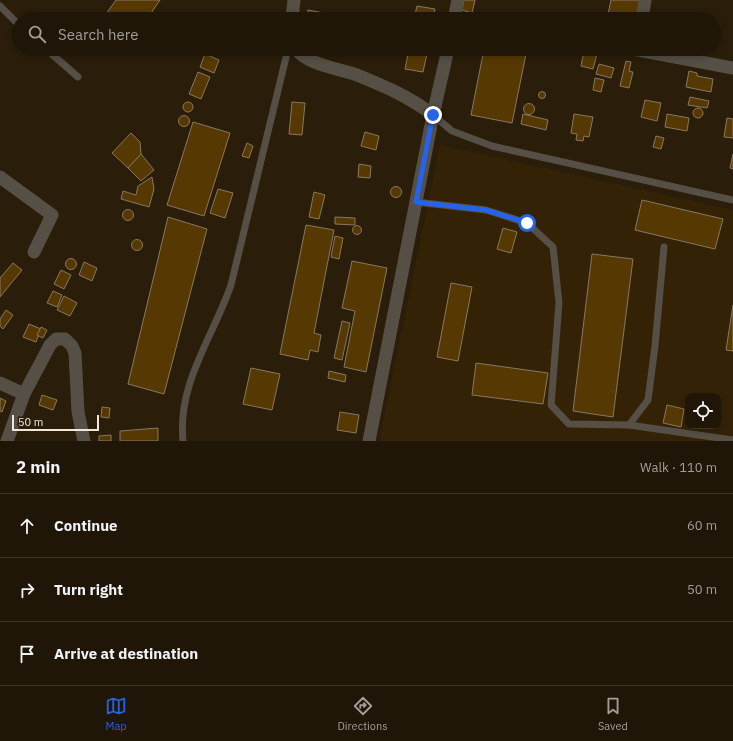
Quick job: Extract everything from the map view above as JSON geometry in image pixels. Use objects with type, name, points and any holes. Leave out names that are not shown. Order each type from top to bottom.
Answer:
[{"type":"street","points":[[293,12],[294,0]]},
{"type":"street","points":[[455,12],[458,0]]},
{"type":"street","points":[[643,12],[646,0]]},
{"type":"street","points":[[301,56],[303,58],[356,75],[395,91],[419,103],[433,115]]},
{"type":"street","points":[[369,441],[433,115],[446,56]]},
{"type":"street","points":[[673,56],[733,67]]},
{"type":"street","points":[[0,177],[52,215],[34,252]]},
{"type":"street","points":[[7,441],[24,394],[50,344],[56,339],[65,339],[72,346],[75,353],[78,412],[84,441]]},
{"type":"street","points":[[0,383],[24,394]]},
{"type":"lane","points":[[0,6],[12,18]]},
{"type":"lane","points":[[54,56],[78,77]]},
{"type":"lane","points":[[183,441],[181,424],[190,380],[224,305],[231,285],[286,56]]},
{"type":"lane","points":[[433,115],[452,131],[492,146],[733,200]]},
{"type":"lane","points":[[416,202],[486,210],[527,223],[553,247],[559,304],[551,405],[569,424],[629,425],[733,440]]},
{"type":"lane","points":[[629,425],[648,400],[655,346],[664,248]]},
{"type":"shaded area","points":[[440,145],[733,210],[733,441],[379,441]]},
{"type":"building","points":[[116,0],[160,0],[152,12],[107,12]]},
{"type":"building","points":[[464,0],[475,0],[472,12],[462,10]]},
{"type":"building","points":[[611,0],[641,0],[638,12],[608,12]]},
{"type":"building","points":[[417,6],[435,9],[434,12],[416,12]]},
{"type":"building","points":[[308,10],[319,12],[308,12]]},
{"type":"building","points":[[204,56],[210,56],[219,60],[214,73],[200,67]]},
{"type":"building","points":[[408,56],[426,56],[423,72],[405,69]]},
{"type":"building","points":[[483,56],[526,56],[512,123],[471,115]]},
{"type":"building","points":[[583,56],[596,56],[593,69],[581,66]]},
{"type":"building","points":[[626,61],[631,62],[629,71],[633,72],[629,88],[620,86]]},
{"type":"building","points":[[599,64],[614,68],[611,78],[596,74]]},
{"type":"building","points":[[689,71],[697,73],[697,76],[713,79],[711,92],[686,87]]},
{"type":"building","points":[[198,72],[210,77],[201,99],[189,94]]},
{"type":"building","points":[[595,78],[604,80],[601,92],[593,90]]},
{"type":"building","points":[[542,91],[545,92],[545,98],[542,99],[539,98],[538,95],[539,92]]},
{"type":"building","points":[[690,97],[709,101],[707,108],[688,105]]},
{"type":"building","points":[[645,100],[661,103],[657,121],[641,117]]},
{"type":"building","points":[[186,102],[190,102],[192,103],[192,111],[186,112],[183,109],[183,105]]},
{"type":"building","points":[[292,102],[305,103],[302,135],[289,134]]},
{"type":"building","points":[[529,103],[533,105],[535,109],[533,113],[529,115],[525,113],[523,109],[525,105]]},
{"type":"building","points":[[696,108],[700,108],[702,109],[702,117],[696,118],[693,115],[693,111]]},
{"type":"building","points":[[523,114],[548,120],[546,130],[521,124]]},
{"type":"building","points":[[574,114],[593,117],[589,137],[584,136],[583,141],[576,140],[577,134],[571,133]]},
{"type":"building","points":[[667,114],[689,118],[687,131],[665,127]]},
{"type":"building","points":[[182,116],[186,116],[188,117],[188,125],[182,126],[179,123],[179,119]]},
{"type":"building","points":[[727,118],[733,119],[733,138],[724,137]]},
{"type":"building","points":[[193,122],[230,133],[204,216],[167,205]]},
{"type":"building","points":[[365,132],[379,136],[376,150],[361,146]]},
{"type":"building","points":[[131,133],[140,142],[141,154],[128,168],[112,153]]},
{"type":"building","points":[[656,136],[664,138],[661,149],[653,147]]},
{"type":"building","points":[[247,143],[253,146],[249,158],[242,156]]},
{"type":"building","points":[[141,154],[154,170],[141,181],[128,168]]},
{"type":"building","points":[[733,154],[733,169],[730,168]]},
{"type":"building","points":[[359,164],[371,166],[370,178],[358,177]]},
{"type":"building","points":[[152,177],[154,189],[149,207],[121,199],[123,191],[136,195],[138,186]]},
{"type":"building","points":[[394,187],[398,187],[400,188],[400,196],[394,197],[391,194],[391,190]]},
{"type":"building","points":[[218,189],[233,193],[225,218],[210,213]]},
{"type":"building","points":[[314,192],[325,195],[319,219],[309,217]]},
{"type":"building","points":[[642,200],[723,219],[715,249],[635,230]]},
{"type":"building","points":[[126,210],[130,210],[132,211],[132,219],[126,220],[123,217],[123,213]]},
{"type":"building","points":[[168,217],[207,229],[164,394],[128,384]]},
{"type":"building","points":[[335,217],[355,218],[355,225],[335,224]]},
{"type":"building","points":[[306,225],[334,230],[314,333],[321,335],[318,352],[310,350],[308,360],[280,354]]},
{"type":"building","points":[[355,226],[359,226],[361,230],[359,234],[355,234],[353,232],[353,228]]},
{"type":"building","points":[[503,228],[517,232],[511,253],[497,249]]},
{"type":"building","points":[[335,236],[343,238],[339,259],[331,257]]},
{"type":"building","points":[[135,240],[139,240],[141,241],[141,249],[135,250],[132,247],[132,243]]},
{"type":"building","points":[[592,254],[633,259],[613,417],[573,411]]},
{"type":"building","points":[[69,259],[73,259],[75,260],[75,268],[69,269],[66,266],[66,262]]},
{"type":"building","points":[[352,261],[387,268],[366,372],[344,367],[355,311],[342,308]]},
{"type":"building","points":[[84,262],[97,268],[92,281],[79,275]]},
{"type":"building","points":[[13,263],[22,270],[0,297],[0,278]]},
{"type":"building","points":[[61,270],[71,275],[64,289],[54,284]]},
{"type":"building","points":[[451,283],[472,287],[458,361],[437,357]]},
{"type":"building","points":[[53,291],[62,295],[57,307],[47,303]]},
{"type":"building","points":[[64,296],[77,303],[70,316],[57,310]]},
{"type":"building","points":[[733,305],[733,351],[726,350]]},
{"type":"building","points":[[6,310],[13,315],[3,329],[0,326],[0,319]]},
{"type":"building","points":[[342,321],[350,323],[342,360],[334,358]]},
{"type":"building","points":[[29,324],[41,329],[36,342],[23,337]]},
{"type":"building","points":[[41,327],[47,330],[43,338],[37,335]]},
{"type":"building","points":[[476,363],[548,373],[543,404],[472,395]]},
{"type":"building","points":[[251,368],[280,374],[272,410],[243,404]]},
{"type":"building","points":[[329,371],[346,375],[345,382],[328,378]]},
{"type":"building","points":[[42,395],[57,400],[53,410],[39,405]]},
{"type":"building","points":[[0,398],[6,401],[2,412],[0,411]]},
{"type":"building","points":[[667,405],[684,409],[681,427],[663,423]]},
{"type":"building","points":[[102,407],[110,408],[109,418],[101,417]]},
{"type":"building","points":[[340,412],[359,415],[356,433],[337,430]]},
{"type":"building","points":[[158,428],[158,441],[120,441],[120,431]]},
{"type":"building","points":[[111,435],[111,441],[99,441],[99,436]]},
{"type":"route","points":[[433,115],[416,202],[486,210],[527,223]]}]
